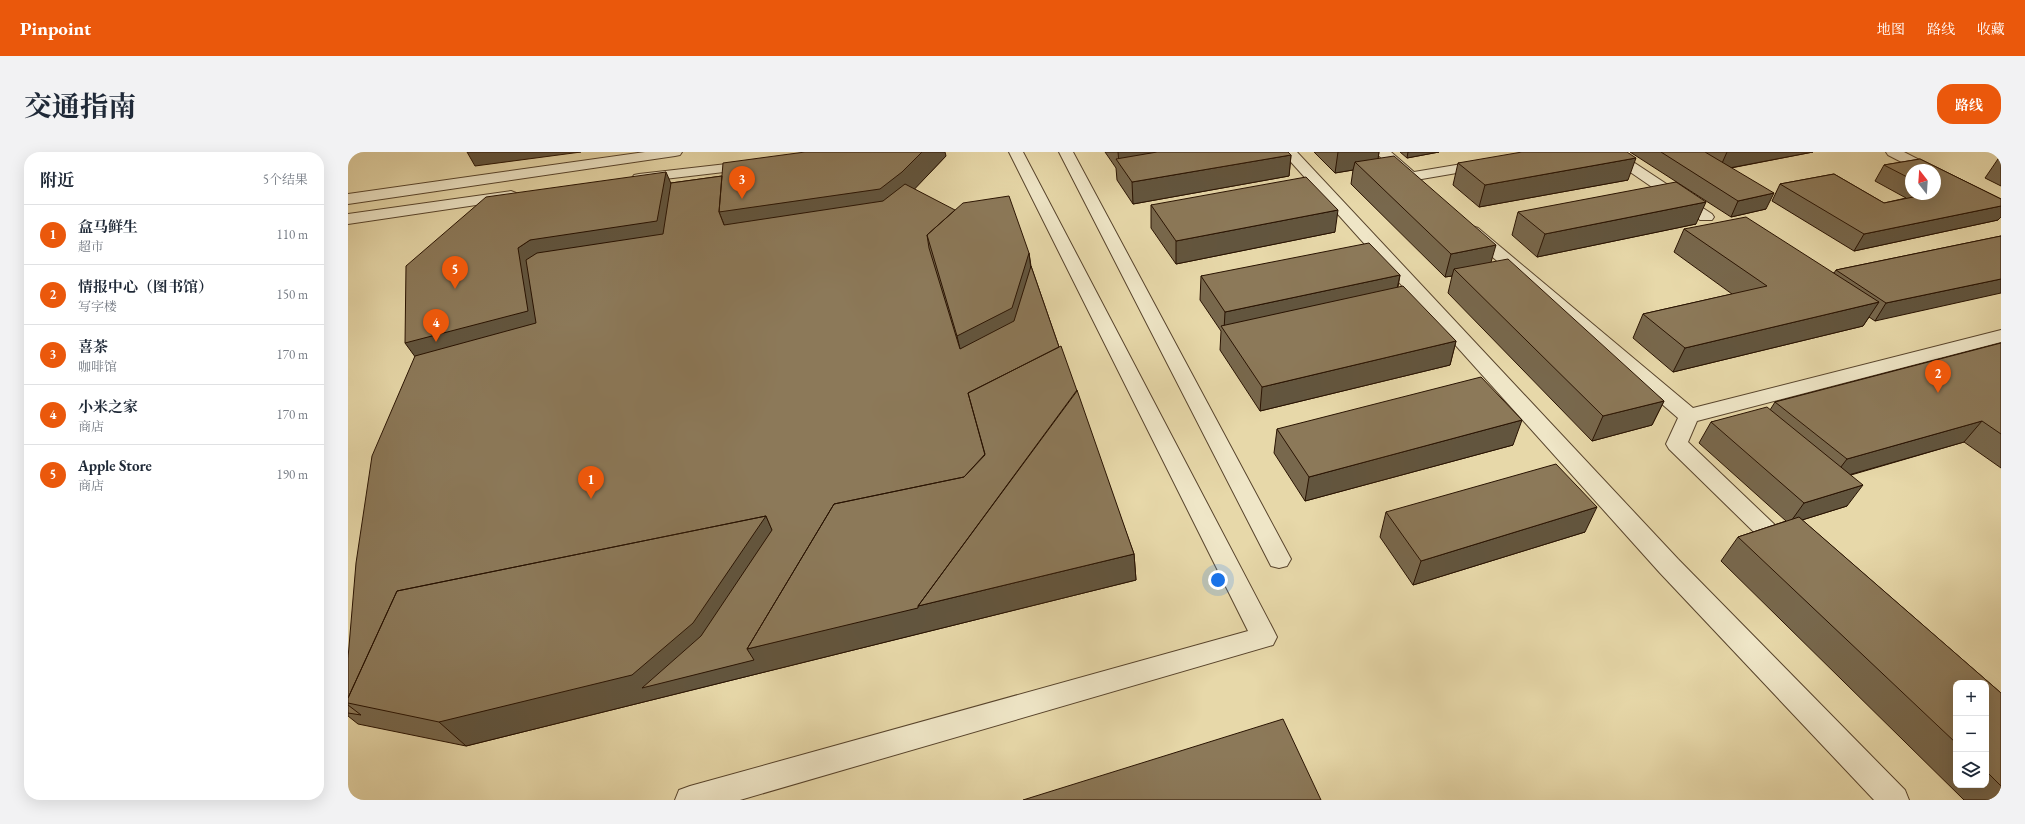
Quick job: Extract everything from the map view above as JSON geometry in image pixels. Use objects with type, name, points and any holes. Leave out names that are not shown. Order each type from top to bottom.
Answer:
[{"type":"street","points":[[348,199],[675,152]]},
{"type":"street","points":[[690,800],[1264,637],[1016,152]]},
{"type":"street","points":[[1066,152],[1279,559]]},
{"type":"street","points":[[1289,152],[1669,566],[1894,800]]},
{"type":"street","points":[[1382,152],[1427,192]]},
{"type":"street","points":[[1608,152],[1706,217]]},
{"type":"street","points":[[1892,152],[1916,164]]},
{"type":"street","points":[[1410,177],[1500,162]]},
{"type":"street","points":[[625,180],[765,163]]},
{"type":"street","points":[[348,219],[525,194]]},
{"type":"street","points":[[1462,222],[1688,416]]},
{"type":"street","points":[[1688,416],[2001,336]]},
{"type":"street","points":[[1688,416],[1676,444],[1768,532],[1813,544]]},
{"type":"building","points":[[805,152],[922,152],[902,172],[880,189],[719,212],[723,163]]},
{"type":"building","points":[[1157,152],[1288,152],[1291,155],[1132,182],[1116,159]]},
{"type":"building","points":[[1522,152],[1627,152],[1636,158],[1485,185],[1458,163]]},
{"type":"building","points":[[1661,152],[1705,152],[1774,193],[1738,201]]},
{"type":"building","points":[[1394,156],[1496,245],[1451,254],[1355,162]]},
{"type":"building","points":[[1920,159],[1930,164],[1905,164],[1905,176],[1884,165]]},
{"type":"building","points":[[1941,169],[2001,199],[2001,206],[1864,234],[1780,184],[1834,174],[1884,203],[1905,199],[1905,200],[1941,200]]},
{"type":"building","points":[[666,172],[657,221],[530,240],[518,248],[528,311],[405,343],[406,266],[486,197]]},
{"type":"building","points":[[722,176],[719,212],[724,225],[883,201],[905,184],[955,210],[927,235],[929,248],[960,349],[1014,321],[1031,266],[1059,347],[968,393],[985,455],[964,477],[834,504],[747,649],[754,660],[642,688],[701,636],[772,530],[766,516],[397,591],[348,698],[348,658],[356,563],[372,456],[415,356],[536,323],[526,260],[537,253],[663,234],[671,183]]},
{"type":"building","points":[[1306,177],[1338,210],[1176,241],[1151,205]]},
{"type":"building","points":[[1676,182],[1706,202],[1545,234],[1518,212]]},
{"type":"building","points":[[1009,196],[1029,253],[1012,308],[957,336],[927,235],[963,203]]},
{"type":"building","points":[[1746,217],[1879,302],[1685,348],[1643,314],[1767,286],[1684,229]]},
{"type":"building","points":[[2001,236],[2001,279],[1886,303],[1836,270]]},
{"type":"building","points":[[1369,243],[1400,275],[1225,312],[1201,276]]},
{"type":"building","points":[[1508,259],[1664,401],[1603,416],[1454,269]]},
{"type":"building","points":[[1403,286],[1456,341],[1262,387],[1221,326]]},
{"type":"building","points":[[2001,343],[2001,434],[1982,421],[1847,459],[1775,402]]},
{"type":"building","points":[[1061,346],[1077,391],[918,608],[747,649],[834,504],[964,477],[985,454],[968,393]]},
{"type":"building","points":[[1481,377],[1522,420],[1309,477],[1277,429]]},
{"type":"building","points":[[1077,390],[1134,554],[918,606]]},
{"type":"building","points":[[1767,407],[1863,485],[1804,503],[1711,422]]},
{"type":"building","points":[[1556,464],[1597,507],[1421,561],[1386,512]]},
{"type":"building","points":[[766,516],[693,623],[632,675],[439,722],[348,703],[348,698],[397,591]]},
{"type":"building","points":[[1799,517],[1986,680],[1953,680],[1953,740],[1738,537]]},
{"type":"building","points":[[1989,683],[2001,693],[2001,786],[1989,774]]},
{"type":"building","points":[[348,705],[361,715],[348,713]]},
{"type":"building","points":[[1283,719],[1321,800],[1023,800]]},
{"type":"place","name":"喜茶","points":[[742,199]]},
{"type":"place","name":"Apple Store","points":[[455,289]]},
{"type":"place","name":"小米之家","points":[[436,342]]},
{"type":"place","name":"情报中心（图书馆）","points":[[1938,393]]},
{"type":"place","name":"盒马鲜生","points":[[591,499]]}]
